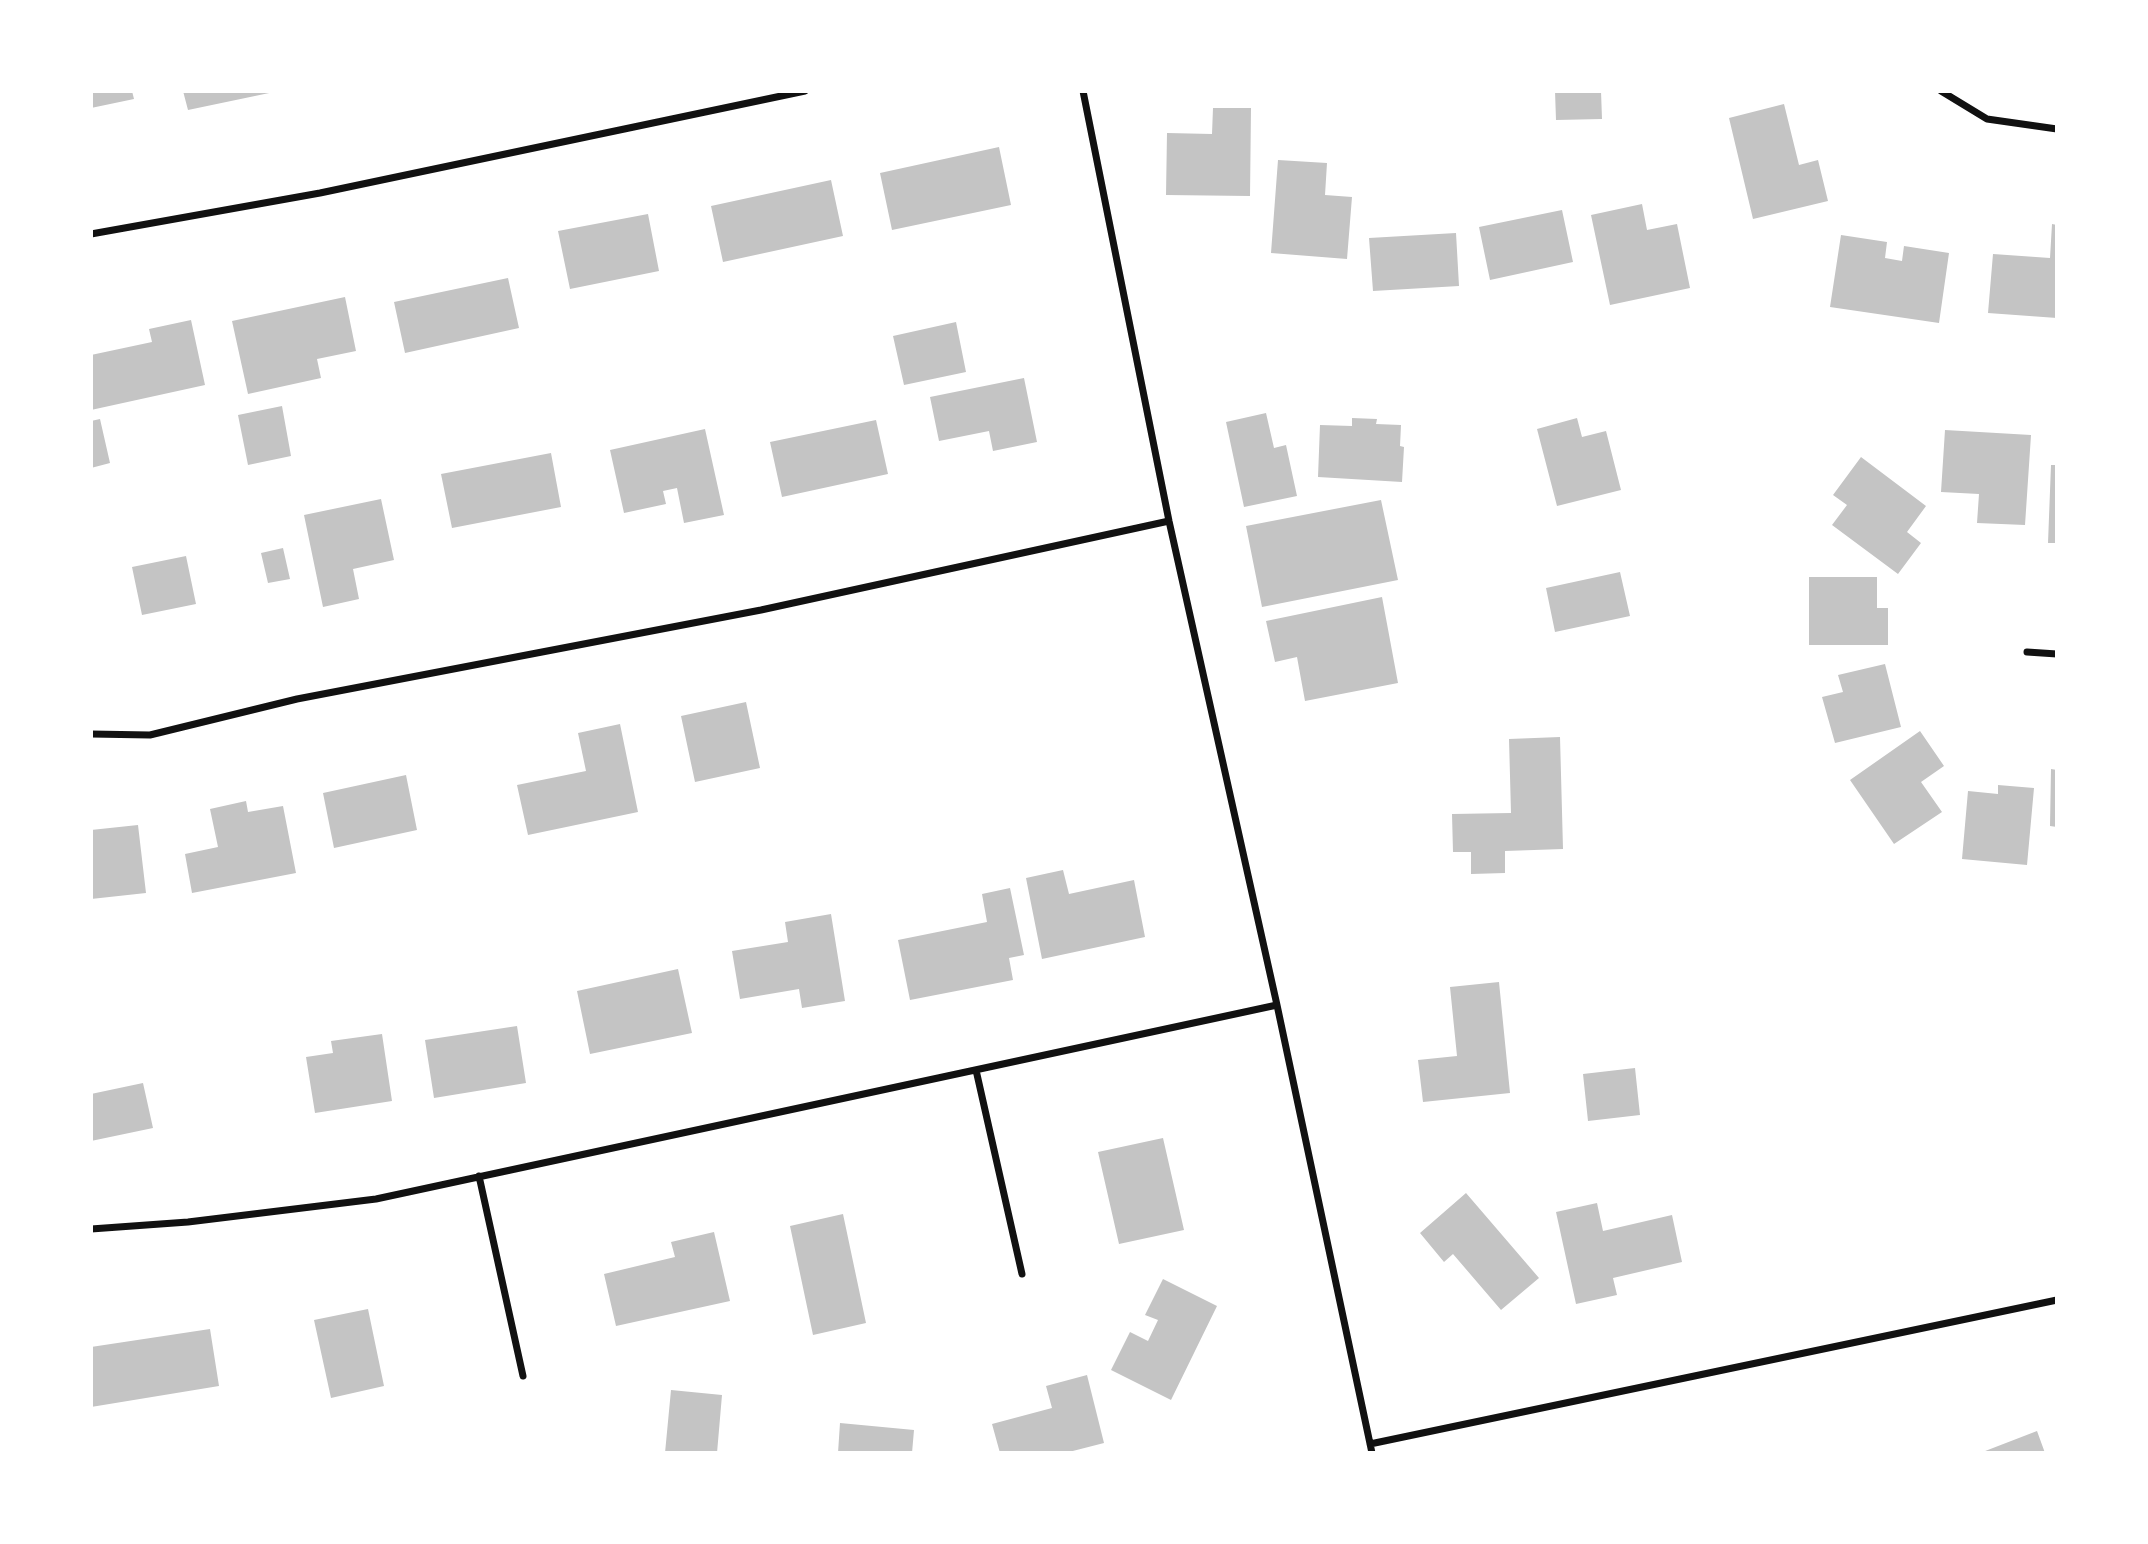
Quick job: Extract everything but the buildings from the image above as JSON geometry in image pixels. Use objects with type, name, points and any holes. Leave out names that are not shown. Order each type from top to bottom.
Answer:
[{"type":"street","points":[[91,234],[320,193],[805,91]]},
{"type":"street","points":[[1083,91],[1169,521],[1277,1005],[1372,1453]]},
{"type":"street","points":[[1941,91],[1987,119],[2057,130]]},
{"type":"street","points":[[91,734],[150,736],[297,699],[761,610],[1169,521]]},
{"type":"street","points":[[2027,652],[2057,654]]},
{"type":"street","points":[[91,1229],[188,1222],[376,1199],[1277,1005]]},
{"type":"street","points":[[976,1070],[1022,1273]]},
{"type":"street","points":[[478,1176],[523,1376]]},
{"type":"street","points":[[1370,1444],[2057,1300]]}]
